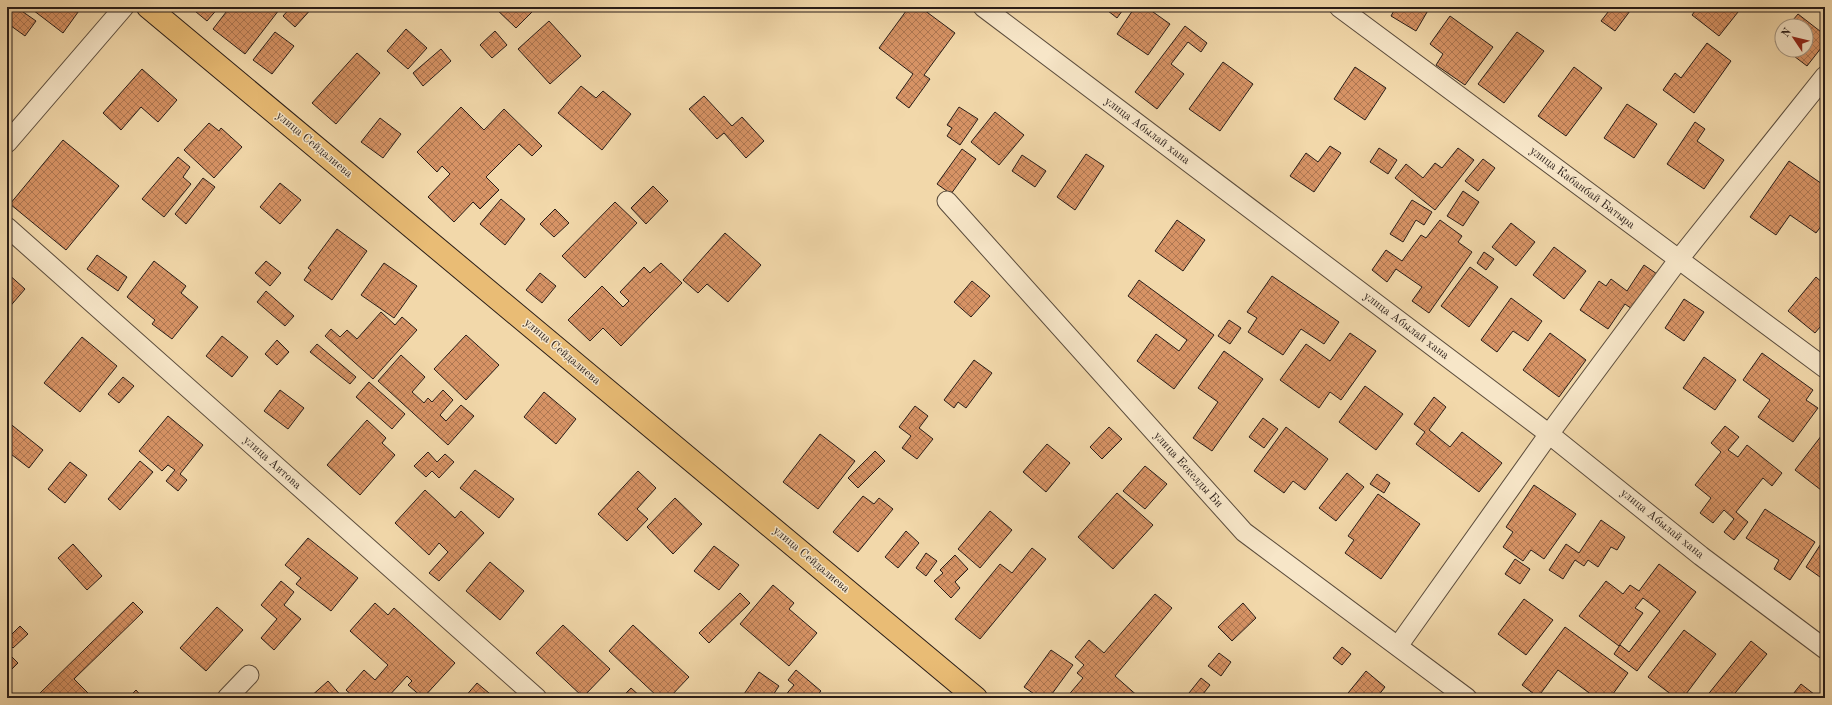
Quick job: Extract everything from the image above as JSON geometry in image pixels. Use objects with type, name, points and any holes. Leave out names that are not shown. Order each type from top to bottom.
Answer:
[{"type":"main road","name":"улица Сейдалиева","points":[[148,7],[976,698]]},
{"type":"street","points":[[7,143],[124,7]]},
{"type":"street","name":"улица Абылай хана","points":[[983,7],[1549,434],[1701,556],[1825,649]]},
{"type":"street","name":"улица Кабанбай Батыра","points":[[1339,7],[1825,368]]},
{"type":"street","points":[[1398,646],[1549,434],[1679,259],[1825,76]]},
{"type":"street","name":"улица Ескелды Би","points":[[947,201],[1244,532],[1467,698]]},
{"type":"street","name":"улица Аитова","points":[[7,227],[537,698]]},
{"type":"street","points":[[227,698],[249,675]]},
{"type":"building","points":[[8,7],[16,7],[36,21],[25,36],[7,23]]},
{"type":"building","points":[[29,7],[80,7],[81,8],[63,33]]},
{"type":"building","points":[[190,7],[219,7],[207,21]]},
{"type":"building","points":[[230,7],[275,7],[279,10],[245,54],[213,29]]},
{"type":"building","points":[[291,7],[313,7],[295,27],[283,16]]},
{"type":"building","points":[[494,7],[537,7],[516,28]]},
{"type":"building","points":[[909,7],[920,7],[955,33],[924,75],[930,79],[909,108],[896,98],[913,74],[879,48]]},
{"type":"building","points":[[1103,7],[1125,7],[1117,18]]},
{"type":"building","points":[[1135,7],[1146,7],[1170,24],[1148,55],[1117,34]]},
{"type":"building","points":[[1396,7],[1430,7],[1416,31],[1391,16]]},
{"type":"building","points":[[1612,7],[1633,7],[1615,31],[1601,21]]},
{"type":"building","points":[[1698,7],[1742,7],[1719,36],[1692,15]]},
{"type":"building","points":[[1798,14],[1803,18],[1795,18]]},
{"type":"building","points":[[1450,16],[1493,47],[1465,85],[1436,65],[1443,54],[1430,44]]},
{"type":"building","points":[[549,21],[581,56],[550,84],[518,49]]},
{"type":"building","points":[[1185,26],[1207,43],[1201,52],[1188,42],[1171,64],[1184,74],[1157,109],[1135,92]]},
{"type":"building","points":[[1814,26],[1825,35],[1825,43],[1814,57]]},
{"type":"building","points":[[406,29],[427,48],[408,69],[387,51]]},
{"type":"building","points":[[495,31],[507,45],[492,58],[480,45]]},
{"type":"building","points":[[275,32],[294,46],[272,74],[253,60]]},
{"type":"building","points":[[1517,32],[1544,51],[1504,103],[1478,84]]},
{"type":"building","points":[[1707,43],[1731,61],[1694,113],[1663,90],[1675,73],[1681,78]]},
{"type":"building","points":[[441,49],[451,61],[423,86],[413,73]]},
{"type":"building","points":[[357,53],[380,73],[336,124],[312,103]]},
{"type":"building","points":[[1796,58],[1813,58],[1807,66]]},
{"type":"building","points":[[1223,62],[1253,84],[1220,131],[1189,109]]},
{"type":"building","points":[[1355,67],[1386,88],[1365,120],[1334,99]]},
{"type":"building","points":[[1574,67],[1602,88],[1566,136],[1538,116]]},
{"type":"building","points":[[142,69],[177,100],[158,122],[141,107],[121,130],[103,113]]},
{"type":"building","points":[[581,86],[596,98],[603,91],[631,114],[602,150],[558,113]]},
{"type":"building","points":[[704,96],[732,126],[742,117],[764,141],[746,158],[724,133],[717,139],[689,109]]},
{"type":"building","points":[[1627,104],[1657,124],[1634,158],[1604,138]]},
{"type":"building","points":[[461,107],[484,130],[504,109],[542,146],[532,156],[519,144],[486,177],[499,190],[480,209],[473,202],[454,222],[428,197],[450,174],[442,166],[437,172],[417,152]]},
{"type":"building","points":[[959,107],[978,119],[960,145],[947,136],[952,128],[947,125]]},
{"type":"building","points":[[995,112],[1024,135],[999,165],[971,142]]},
{"type":"building","points":[[380,118],[401,134],[383,158],[361,142]]},
{"type":"building","points":[[1695,122],[1705,129],[1697,141],[1724,160],[1704,189],[1667,164]]},
{"type":"building","points":[[209,123],[219,131],[221,128],[242,147],[214,178],[184,150]]},
{"type":"building","points":[[63,140],[119,186],[66,250],[10,204]]},
{"type":"building","points":[[1330,146],[1341,153],[1314,192],[1290,176],[1306,153],[1318,162]]},
{"type":"building","points":[[1379,148],[1397,160],[1388,174],[1370,162]]},
{"type":"building","points":[[1458,148],[1474,160],[1435,210],[1395,178],[1406,164],[1423,178],[1435,163],[1442,168]]},
{"type":"building","points":[[962,149],[976,159],[951,194],[937,184]]},
{"type":"building","points":[[1086,154],[1104,166],[1075,210],[1057,197]]},
{"type":"building","points":[[1022,155],[1046,171],[1035,187],[1012,171]]},
{"type":"building","points":[[178,157],[190,167],[183,177],[191,184],[164,217],[142,199]]},
{"type":"building","points":[[1483,159],[1495,168],[1478,191],[1465,181]]},
{"type":"building","points":[[1789,161],[1825,186],[1825,221],[1816,233],[1790,215],[1776,235],[1750,217]]},
{"type":"building","points":[[203,178],[215,187],[186,224],[175,214]]},
{"type":"building","points":[[280,183],[301,200],[280,224],[260,207]]},
{"type":"building","points":[[653,186],[668,201],[646,224],[631,208]]},
{"type":"building","points":[[1463,191],[1479,202],[1463,226],[1447,216]]},
{"type":"building","points":[[501,199],[525,219],[505,245],[480,224]]},
{"type":"building","points":[[1412,200],[1432,212],[1424,225],[1416,220],[1403,242],[1390,234]]},
{"type":"building","points":[[615,202],[637,223],[585,278],[562,256]]},
{"type":"building","points":[[555,209],[569,223],[554,237],[540,224]]},
{"type":"building","points":[[1177,220],[1205,240],[1183,271],[1155,251]]},
{"type":"building","points":[[1440,220],[1462,236],[1458,242],[1472,252],[1429,313],[1412,301],[1422,287],[1396,269],[1387,282],[1372,270],[1386,250],[1402,261],[1421,235],[1426,238]]},
{"type":"building","points":[[1511,223],[1535,242],[1516,266],[1492,247]]},
{"type":"building","points":[[337,229],[367,251],[332,300],[304,280],[311,270],[308,268]]},
{"type":"building","points":[[725,233],[761,265],[728,302],[707,284],[698,293],[683,280]]},
{"type":"building","points":[[1554,247],[1586,271],[1564,299],[1533,275]]},
{"type":"building","points":[[1484,252],[1494,259],[1486,270],[1477,263]]},
{"type":"building","points":[[97,255],[127,277],[118,291],[87,269]]},
{"type":"building","points":[[154,261],[186,286],[181,293],[198,307],[172,339],[152,324],[155,320],[127,297]]},
{"type":"building","points":[[266,261],[281,273],[270,286],[255,273]]},
{"type":"building","points":[[384,263],[417,286],[394,318],[361,295]]},
{"type":"building","points":[[661,263],[682,283],[621,346],[603,328],[590,341],[568,320],[602,286],[623,307],[629,301],[620,292],[644,267],[650,273]]},
{"type":"building","points":[[1644,265],[1657,274],[1632,309],[1625,304],[1608,329],[1580,310],[1599,281],[1606,286],[1611,279],[1627,291]]},
{"type":"building","points":[[1470,267],[1498,287],[1469,327],[1441,306]]},
{"type":"building","points":[[7,273],[25,289],[7,310]]},
{"type":"building","points":[[540,273],[556,286],[542,303],[526,290]]},
{"type":"building","points":[[1272,276],[1339,322],[1324,344],[1301,329],[1283,355],[1248,332],[1257,318],[1247,312]]},
{"type":"building","points":[[1816,277],[1825,285],[1825,321],[1815,333],[1788,311]]},
{"type":"building","points":[[1139,280],[1214,335],[1174,389],[1137,361],[1156,334],[1179,351],[1187,340],[1128,296]]},
{"type":"building","points":[[972,281],[990,296],[971,317],[954,302]]},
{"type":"building","points":[[266,291],[294,316],[285,326],[257,302]]},
{"type":"building","points":[[1511,298],[1542,321],[1528,341],[1513,331],[1497,352],[1481,340]]},
{"type":"building","points":[[1684,299],[1704,312],[1684,341],[1665,328]]},
{"type":"building","points":[[381,312],[395,325],[402,317],[417,330],[373,379],[325,336],[331,329],[340,337],[347,330],[357,339]]},
{"type":"building","points":[[1229,320],[1241,328],[1230,344],[1218,336]]},
{"type":"building","points":[[1350,333],[1376,351],[1341,400],[1330,392],[1319,408],[1280,380],[1306,344],[1330,361]]},
{"type":"building","points":[[1550,333],[1586,360],[1559,397],[1523,370]]},
{"type":"building","points":[[466,335],[499,365],[466,400],[434,369]]},
{"type":"building","points":[[222,336],[248,357],[232,377],[206,356]]},
{"type":"building","points":[[82,337],[117,366],[80,412],[44,383]]},
{"type":"building","points":[[277,340],[289,352],[277,365],[265,354]]},
{"type":"building","points":[[317,344],[356,377],[350,384],[310,352]]},
{"type":"building","points":[[1224,351],[1263,379],[1212,451],[1193,438],[1218,402],[1198,388]]},
{"type":"building","points":[[1762,353],[1813,390],[1806,400],[1818,408],[1793,442],[1758,417],[1770,400],[1743,380]]},
{"type":"building","points":[[401,355],[425,377],[412,392],[424,403],[428,398],[432,402],[443,390],[453,400],[440,415],[446,421],[461,405],[474,416],[448,445],[378,381]]},
{"type":"building","points":[[1704,357],[1736,380],[1715,410],[1683,388]]},
{"type":"building","points":[[974,360],[992,373],[966,408],[958,402],[954,408],[944,400]]},
{"type":"building","points":[[123,377],[134,386],[119,403],[108,394]]},
{"type":"building","points":[[369,382],[405,414],[392,429],[356,397]]},
{"type":"building","points":[[1365,386],[1403,414],[1376,450],[1339,422]]},
{"type":"building","points":[[280,390],[304,408],[288,429],[264,411]]},
{"type":"building","points":[[544,392],[576,419],[556,444],[524,417]]},
{"type":"building","points":[[1434,397],[1446,407],[1429,430],[1450,447],[1462,432],[1502,463],[1479,492],[1416,444],[1425,432],[1414,424]]},
{"type":"building","points":[[915,406],[928,416],[919,428],[933,439],[917,459],[902,448],[911,436],[899,427]]},
{"type":"building","points":[[168,416],[203,445],[180,474],[187,480],[178,491],[166,481],[175,470],[168,465],[162,471],[139,451]]},
{"type":"building","points":[[1263,418],[1278,429],[1264,448],[1249,437]]},
{"type":"building","points":[[367,420],[386,438],[382,443],[395,455],[360,495],[327,465]]},
{"type":"building","points":[[8,422],[43,450],[29,468],[7,451]]},
{"type":"building","points":[[1725,426],[1739,437],[1728,450],[1738,457],[1747,445],[1782,473],[1772,486],[1763,478],[1736,512],[1748,522],[1734,540],[1724,532],[1734,519],[1724,510],[1713,523],[1700,513],[1711,498],[1695,485],[1721,452],[1711,443]]},
{"type":"building","points":[[1109,427],[1122,439],[1102,459],[1090,447]]},
{"type":"building","points":[[1286,427],[1328,459],[1305,490],[1293,481],[1284,493],[1254,471]]},
{"type":"building","points":[[1825,431],[1825,485],[1821,490],[1795,470]]},
{"type":"building","points":[[820,434],[855,461],[818,509],[783,482]]},
{"type":"building","points":[[1047,444],[1070,463],[1046,492],[1023,472]]},
{"type":"building","points":[[875,451],[885,461],[858,488],[848,478]]},
{"type":"building","points":[[428,452],[437,462],[445,454],[454,462],[439,478],[432,471],[426,477],[414,466]]},
{"type":"building","points":[[140,461],[153,472],[120,510],[108,499]]},
{"type":"building","points":[[70,462],[87,475],[65,503],[48,489]]},
{"type":"building","points":[[1145,466],[1167,484],[1145,509],[1123,491]]},
{"type":"building","points":[[475,470],[514,499],[499,518],[460,488]]},
{"type":"building","points":[[638,471],[656,488],[637,509],[648,519],[627,541],[598,514]]},
{"type":"building","points":[[1347,473],[1364,487],[1336,521],[1319,508]]},
{"type":"building","points":[[1377,474],[1390,483],[1384,493],[1370,484]]},
{"type":"building","points":[[1534,485],[1576,514],[1544,559],[1531,550],[1523,561],[1503,547],[1513,532],[1506,527]]},
{"type":"building","points":[[425,490],[455,518],[461,511],[484,533],[439,581],[429,573],[448,552],[439,543],[429,555],[395,523]]},
{"type":"building","points":[[1117,493],[1153,525],[1113,569],[1078,537]]},
{"type":"building","points":[[1378,494],[1420,524],[1381,579],[1345,553],[1354,540],[1348,536]]},
{"type":"building","points":[[863,496],[874,504],[879,498],[893,509],[858,552],[833,532]]},
{"type":"building","points":[[675,498],[702,524],[673,554],[647,527]]},
{"type":"building","points":[[1765,509],[1815,542],[1790,580],[1774,569],[1779,560],[1746,538]]},
{"type":"building","points":[[990,511],[1012,530],[980,568],[958,549]]},
{"type":"building","points":[[1601,520],[1625,537],[1617,550],[1611,547],[1598,567],[1588,560],[1584,566],[1575,560],[1563,579],[1549,570],[1566,544],[1579,553]]},
{"type":"building","points":[[906,531],[919,543],[898,568],[885,557]]},
{"type":"building","points":[[308,538],[358,578],[331,611],[296,584],[301,578],[285,565]]},
{"type":"building","points":[[1824,539],[1825,570],[1820,577],[1806,567]]},
{"type":"building","points":[[73,544],[102,576],[87,590],[58,558]]},
{"type":"building","points":[[714,546],[739,565],[719,590],[694,571]]},
{"type":"building","points":[[1032,548],[1046,559],[980,639],[955,619],[1000,564],[1012,573]]},
{"type":"building","points":[[926,553],[937,561],[926,576],[916,568]]},
{"type":"building","points":[[955,555],[968,569],[955,582],[960,588],[951,598],[934,581],[943,573],[940,570]]},
{"type":"building","points":[[1515,559],[1530,569],[1520,584],[1505,574]]},
{"type":"building","points":[[490,562],[524,591],[500,620],[466,591]]},
{"type":"building","points":[[1659,564],[1696,592],[1637,671],[1614,654],[1620,645],[1629,652],[1660,611],[1643,598],[1635,608],[1643,613],[1619,646],[1579,616],[1606,581],[1623,594],[1630,585],[1639,591]]},
{"type":"building","points":[[281,581],[294,592],[284,605],[301,619],[274,650],[261,638],[277,619],[261,605]]},
{"type":"building","points":[[773,585],[794,603],[789,609],[817,633],[789,666],[740,624]]},
{"type":"building","points":[[740,593],[750,603],[709,643],[699,633]]},
{"type":"building","points":[[1155,594],[1172,608],[1115,676],[1140,698],[1066,698],[1083,678],[1077,673],[1084,665],[1075,657],[1089,640],[1104,653]]},
{"type":"building","points":[[1524,599],[1553,620],[1526,655],[1498,634]]},
{"type":"building","points":[[133,602],[143,612],[74,679],[93,698],[44,698],[40,693]]},
{"type":"building","points":[[375,603],[388,615],[394,608],[455,663],[423,698],[408,685],[412,681],[407,676],[387,698],[355,698],[346,690],[364,670],[375,680],[388,665],[350,631]]},
{"type":"building","points":[[1243,603],[1256,618],[1232,641],[1218,627]]},
{"type":"building","points":[[217,607],[243,630],[206,671],[180,648]]},
{"type":"building","points":[[563,625],[610,669],[583,697],[536,653]]},
{"type":"building","points":[[633,625],[689,677],[669,698],[659,698],[609,651]]},
{"type":"building","points":[[20,626],[28,634],[13,648],[7,642],[7,639]]},
{"type":"building","points":[[1565,627],[1628,673],[1610,698],[1596,698],[1558,670],[1538,697],[1522,685]]},
{"type":"building","points":[[1684,630],[1716,654],[1683,698],[1676,698],[1648,677]]},
{"type":"building","points":[[1751,641],[1767,654],[1731,698],[1702,698],[1704,695],[1706,697]]},
{"type":"building","points":[[1342,647],[1351,654],[1342,665],[1333,658]]},
{"type":"building","points":[[1051,650],[1073,665],[1049,698],[1040,698],[1024,687]]},
{"type":"building","points":[[7,652],[18,663],[7,674]]},
{"type":"building","points":[[1219,653],[1231,662],[1221,676],[1208,666]]},
{"type":"building","points":[[796,670],[821,691],[815,698],[783,698],[794,685],[788,680]]},
{"type":"building","points":[[1366,671],[1385,687],[1378,696],[1382,698],[1344,698]]},
{"type":"building","points":[[759,672],[779,686],[771,698],[750,698],[744,694]]},
{"type":"building","points":[[1201,678],[1210,685],[1200,698],[1185,698]]},
{"type":"building","points":[[328,681],[343,698],[309,698]]},
{"type":"building","points":[[477,683],[495,698],[464,698]]},
{"type":"building","points":[[1801,684],[1819,698],[1790,698]]},
{"type":"building","points":[[631,688],[642,698],[621,698]]},
{"type":"building","points":[[136,690],[143,698],[128,698]]}]
